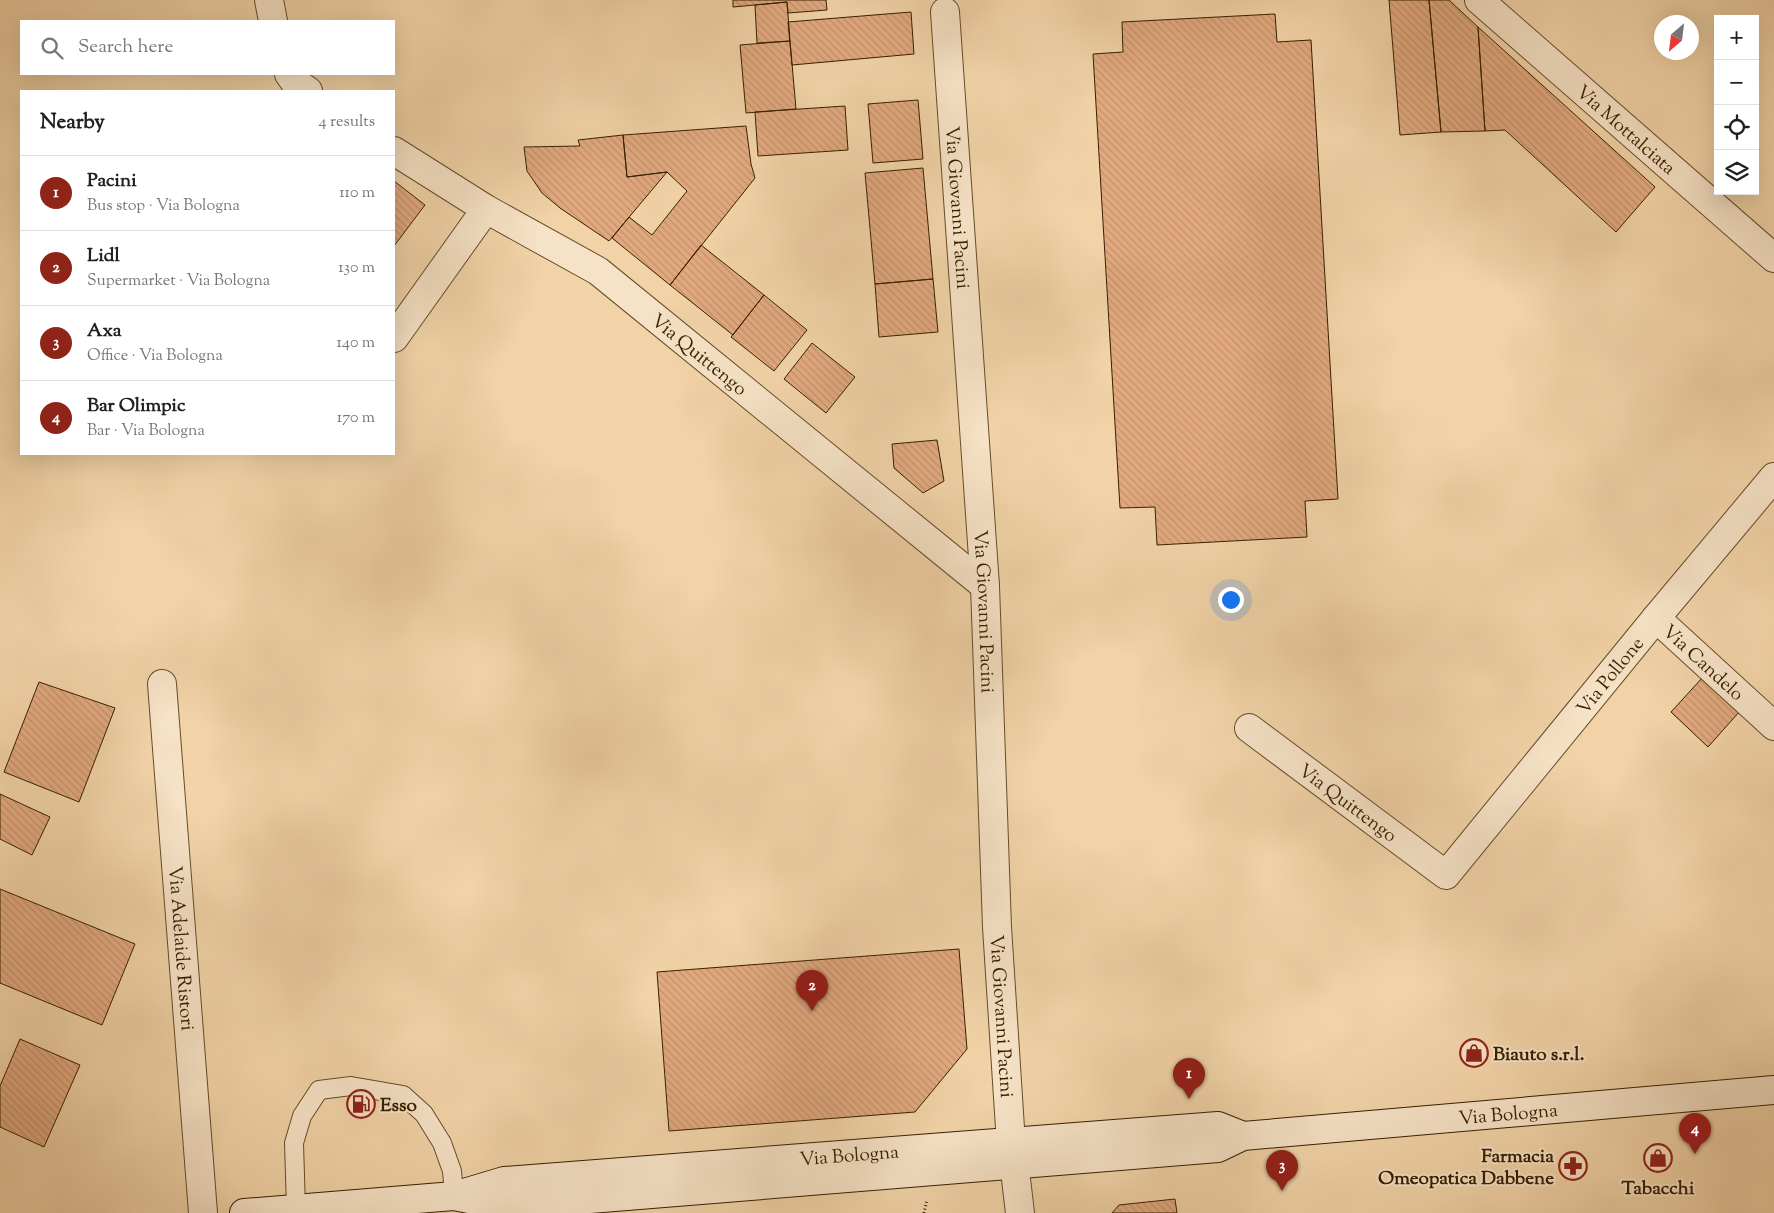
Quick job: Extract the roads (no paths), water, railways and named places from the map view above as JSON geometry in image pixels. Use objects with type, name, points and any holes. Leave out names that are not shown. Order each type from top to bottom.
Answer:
[{"type":"street","points":[[269,0],[272,20]]},
{"type":"street","name":"Via Mottalciata","points":[[1479,0],[1774,258]]},
{"type":"street","name":"Via Giovanni Pacini","points":[[945,12],[985,586],[997,927],[1013,1153],[1020,1213]]},
{"type":"street","points":[[290,75],[294,81],[307,90]]},
{"type":"street","name":"Via Quittengo","points":[[395,152],[486,209],[598,270],[985,586]]},
{"type":"street","points":[[395,337],[486,209]]},
{"type":"street","name":"Via Pollone","points":[[1446,876],[1656,618],[1774,477]]},
{"type":"street","name":"Via Candelo","points":[[1656,618],[1774,726]]},
{"type":"street","name":"Via Adelaide Ristori","points":[[162,684],[203,1213]]},
{"type":"street","name":"Via Quittengo","points":[[1250,728],[1446,876]]},
{"type":"street","name":"Via Bologna","points":[[244,1213],[454,1196],[504,1206],[580,1196],[1013,1153],[1218,1148],[1243,1136],[1774,1090]]},
{"type":"lane","points":[[296,1209],[294,1143],[302,1116],[319,1090],[350,1086],[404,1095],[424,1114],[442,1143],[452,1171],[454,1196]]},
{"type":"place","name":"Lidl","points":[[812,1011]]},
{"type":"place","name":"Biauto s.r.l.","points":[[1474,1053]]},
{"type":"place","name":"Pacini","points":[[1189,1099]]},
{"type":"place","name":"Esso","points":[[361,1104]]},
{"type":"place","name":"Bar Olimpic","points":[[1695,1154]]},
{"type":"place","name":"Tabacchi","points":[[1658,1158]]},
{"type":"place","name":"Farmacia Omeopatica Dabbene","points":[[1573,1166]]},
{"type":"place","name":"Axa","points":[[1282,1191]]}]
